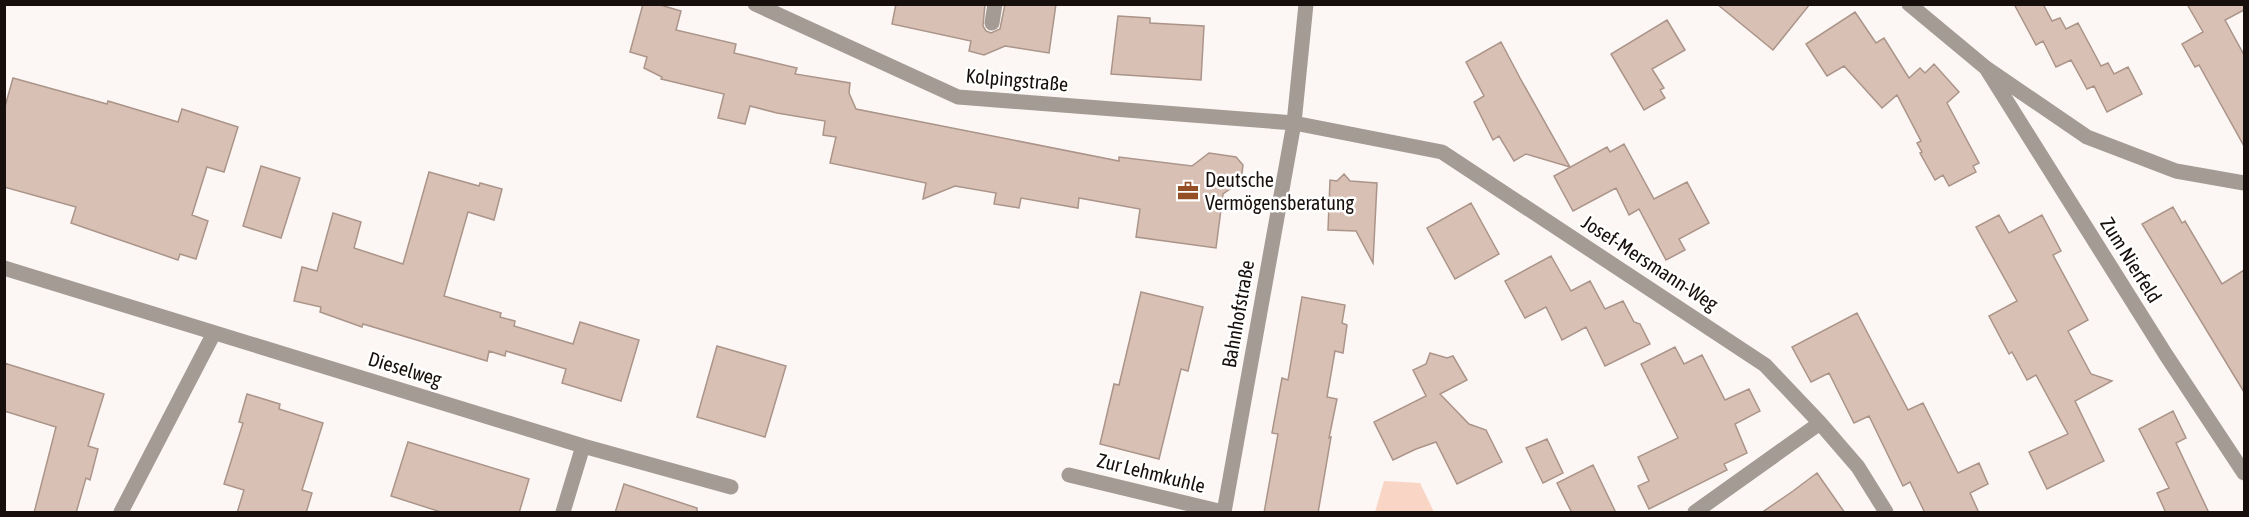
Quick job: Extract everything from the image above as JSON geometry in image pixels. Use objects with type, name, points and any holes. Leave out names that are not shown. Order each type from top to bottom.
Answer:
[{"type":"street","name":"Kolpingstraße","points":[[755,4],[958,97],[1294,123]]},
{"type":"street","points":[[992,23],[995,4]]},
{"type":"street","name":"Bahnhofstraße","points":[[1224,513],[1294,123],[1306,4]]},
{"type":"street","name":"Zum Nierfeld","points":[[1909,4],[1986,68],[2088,136],[2176,171],[2244,183]]},
{"type":"street","name":"Zum Nierfeld","points":[[1986,68],[2166,355],[2244,473]]},
{"type":"street","name":"Josef-Mersmann-Weg","points":[[1294,123],[1442,152],[1765,365],[1858,467],[1886,513]]},
{"type":"street","name":"Dieselweg","points":[[4,268],[583,446],[731,487]]},
{"type":"street","points":[[121,513],[214,333]]},
{"type":"street","points":[[1695,513],[1820,423]]},
{"type":"street","points":[[563,513],[583,446]]},
{"type":"street","name":"Zur Lehmkuhle","points":[[1069,475],[1224,513]]},
{"type":"shaded area","points":[[1384,481],[1420,483],[1434,512],[1375,512]]},
{"type":"building","points":[[643,4],[657,4],[681,11],[676,30],[736,44],[734,53],[797,68],[795,74],[850,83],[849,93],[856,109],[1119,161],[1119,157],[1192,166],[1209,153],[1236,157],[1243,165],[1241,181],[1223,194],[1216,248],[1136,237],[1140,209],[1079,198],[1078,208],[1021,198],[1019,208],[994,204],[996,193],[955,186],[923,199],[926,183],[830,163],[836,137],[823,135],[825,121],[750,106],[745,124],[718,118],[724,94],[661,79],[662,77],[644,68],[647,57],[630,52]]},
{"type":"building","points":[[896,4],[985,4],[983,26],[991,33],[1000,29],[1005,4],[1056,4],[1049,53],[1005,46],[984,55],[969,51],[971,41],[892,24]]},
{"type":"building","points":[[1717,4],[1810,4],[1773,50]]},
{"type":"building","points":[[2014,4],[2043,4],[2052,21],[2060,18],[2066,29],[2078,23],[2101,66],[2108,63],[2114,74],[2128,67],[2142,94],[2107,112],[2094,86],[2087,89],[2071,60],[2056,67],[2043,41],[2036,45]]},
{"type":"building","points":[[2187,4],[2244,4],[2244,10],[2225,20],[2244,55],[2244,146],[2199,65],[2195,67],[2182,44],[2203,32]]},
{"type":"building","points":[[1855,12],[1876,43],[1884,38],[1909,78],[1920,68],[1925,73],[1934,64],[1959,92],[1947,103],[1979,163],[1973,166],[1976,172],[1949,186],[1943,175],[1935,180],[1920,153],[1922,152],[1917,143],[1921,141],[1897,95],[1882,108],[1844,66],[1827,76],[1806,44]]},
{"type":"building","points":[[1118,16],[1150,18],[1150,23],[1204,26],[1201,80],[1111,74]]},
{"type":"building","points":[[1667,20],[1685,50],[1652,69],[1664,88],[1660,90],[1665,98],[1644,110],[1611,54]]},
{"type":"building","points":[[1501,42],[1570,167],[1526,154],[1514,161],[1499,136],[1493,140],[1474,102],[1484,96],[1466,62]]},
{"type":"building","points":[[13,78],[107,104],[108,101],[178,122],[182,109],[238,127],[224,172],[207,167],[192,215],[208,221],[196,259],[180,254],[178,260],[71,223],[76,207],[4,187],[4,110]]},
{"type":"building","points":[[1624,144],[1654,199],[1687,182],[1709,223],[1679,239],[1685,250],[1666,260],[1639,209],[1629,215],[1616,188],[1573,211],[1554,176],[1607,147],[1610,152]]},
{"type":"building","points":[[261,166],[300,178],[281,238],[243,226]]},
{"type":"building","points":[[429,172],[479,186],[480,183],[502,189],[494,220],[468,212],[444,296],[501,313],[500,317],[515,321],[514,326],[573,344],[580,322],[639,340],[621,401],[562,383],[566,369],[506,351],[505,356],[489,351],[487,361],[363,324],[362,327],[320,312],[321,307],[294,301],[302,267],[317,271],[333,213],[361,222],[354,248],[403,264]]},
{"type":"building","points":[[1344,174],[1350,181],[1377,183],[1373,263],[1356,231],[1328,230],[1330,180],[1337,181]]},
{"type":"building","points":[[1471,203],[1499,254],[1455,279],[1427,228]]},
{"type":"building","points":[[2173,207],[2182,223],[2185,221],[2222,284],[2244,270],[2244,392],[2142,224]]},
{"type":"building","points":[[1999,215],[2009,233],[2042,215],[2061,251],[2053,255],[2088,320],[2068,331],[2091,374],[2112,381],[2075,401],[2104,461],[2047,489],[2029,452],[2068,434],[2036,375],[2027,380],[2012,352],[2009,354],[1989,316],[2017,301],[1976,227]]},
{"type":"building","points":[[1551,256],[1571,291],[1590,281],[1605,309],[1623,301],[1634,322],[1640,324],[1650,344],[1605,366],[1586,327],[1562,340],[1546,307],[1525,318],[1505,281]]},
{"type":"building","points":[[1141,292],[1203,307],[1188,371],[1181,369],[1159,459],[1100,444],[1114,384],[1119,385]]},
{"type":"building","points":[[1302,297],[1345,305],[1342,323],[1347,325],[1343,353],[1335,351],[1327,397],[1337,399],[1318,513],[1264,513],[1278,434],[1272,433],[1282,378],[1288,380]]},
{"type":"building","points":[[1857,313],[1908,410],[1923,403],[1958,473],[1979,463],[1988,484],[1970,493],[1979,513],[1925,513],[1910,482],[1903,486],[1869,416],[1854,423],[1829,373],[1811,382],[1792,347]]},
{"type":"building","points":[[717,346],[786,366],[765,437],[697,417]]},
{"type":"building","points":[[1675,347],[1684,364],[1702,355],[1725,400],[1749,389],[1760,411],[1735,424],[1747,453],[1724,464],[1727,470],[1649,509],[1638,486],[1649,481],[1638,457],[1678,438],[1641,364]]},
{"type":"building","points":[[1430,353],[1447,358],[1453,356],[1467,380],[1440,394],[1469,424],[1486,430],[1502,462],[1457,484],[1436,442],[1393,460],[1374,422],[1426,396],[1413,370],[1426,364]]},
{"type":"building","points":[[4,363],[104,394],[88,446],[98,449],[90,480],[86,478],[76,513],[34,513],[56,427],[4,411]]},
{"type":"building","points":[[247,394],[280,404],[279,409],[323,423],[302,490],[312,493],[306,513],[237,513],[244,490],[224,484],[243,423],[239,422]]},
{"type":"building","points":[[2173,411],[2186,438],[2176,443],[2209,513],[2166,513],[2157,493],[2169,488],[2139,429]]},
{"type":"building","points":[[1547,439],[1563,473],[1543,483],[1526,448]]},
{"type":"building","points":[[408,442],[529,479],[519,513],[444,513],[391,496]]},
{"type":"building","points":[[1593,465],[1616,513],[1572,513],[1557,483]]},
{"type":"building","points":[[1817,473],[1845,513],[1761,513],[1793,491]]},
{"type":"building","points":[[624,484],[697,508],[697,513],[615,513]]},
{"type":"place","name":"Deutsche Vermögensberatung","points":[[1188,191]]}]
